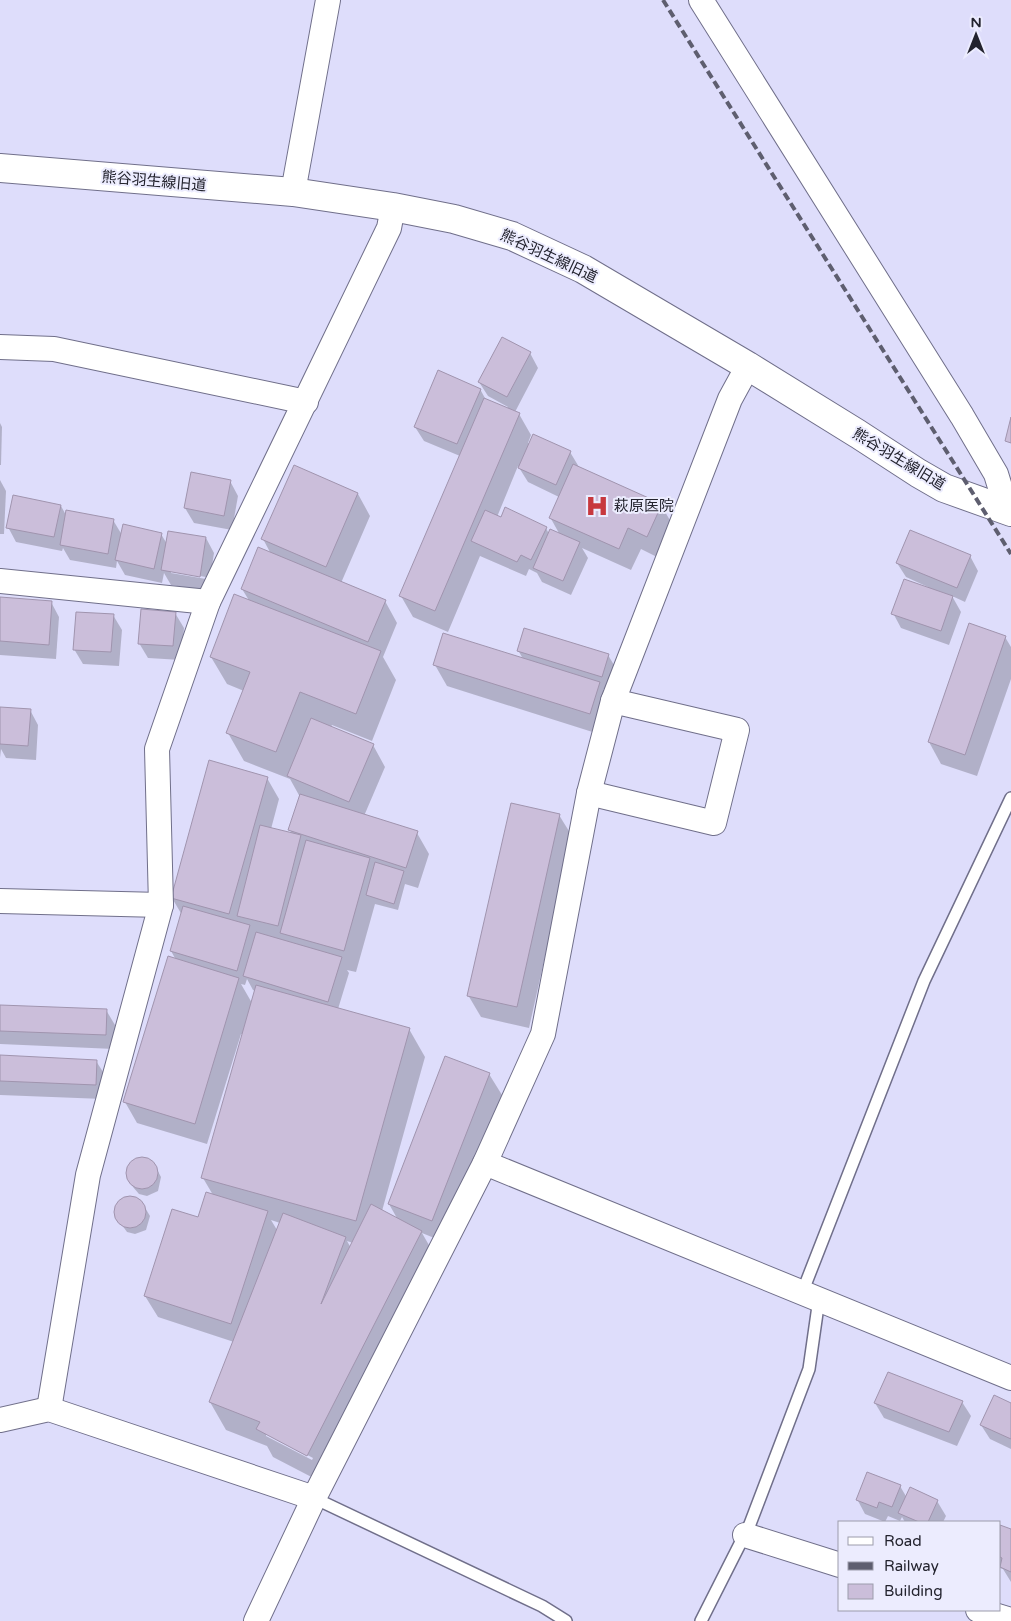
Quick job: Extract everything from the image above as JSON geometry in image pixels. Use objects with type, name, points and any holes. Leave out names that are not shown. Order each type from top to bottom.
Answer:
[{"type":"street","points":[[293,192],[328,0]]},
{"type":"street","points":[[701,0],[962,416],[996,474],[1009,511]]},
{"type":"street","name":"熊谷羽生線旧道","points":[[0,168],[293,192],[393,207],[454,219],[512,236],[583,269],[748,366],[944,488],[1009,511]]},
{"type":"street","points":[[49,1409],[88,1175],[161,905],[157,749],[208,602],[389,228],[393,207]]},
{"type":"street","points":[[0,347],[54,349],[306,402]]},
{"type":"street","points":[[256,1621],[314,1498],[485,1163],[542,1034],[589,793],[613,701],[730,399],[748,366]]},
{"type":"street","points":[[0,580],[208,602]]},
{"type":"street","points":[[589,793],[714,823],[737,730],[613,701]]},
{"type":"street","points":[[0,901],[161,905]]},
{"type":"street","points":[[485,1163],[1011,1378]]},
{"type":"street","points":[[0,1420],[49,1409],[314,1498]]},
{"type":"street","points":[[745,1534],[838,1564]]},
{"type":"street","points":[[981,1611],[1011,1620]]},
{"type":"lane","points":[[701,1621],[745,1534],[809,1369],[811,1296],[924,981],[1011,798]]},
{"type":"lane","points":[[314,1498],[542,1606],[566,1621]]},
{"type":"building","points":[[502,337],[531,352],[507,397],[478,382]]},
{"type":"building","points":[[438,370],[481,389],[457,444],[414,427]]},
{"type":"building","points":[[484,398],[520,413],[435,611],[399,596]]},
{"type":"building","points":[[1011,417],[1011,443],[1005,441]]},
{"type":"building","points":[[533,434],[571,451],[556,485],[518,468]]},
{"type":"building","points":[[573,464],[662,504],[647,537],[628,528],[619,549],[549,518]]},
{"type":"building","points":[[294,465],[358,493],[326,567],[261,539]]},
{"type":"building","points":[[191,472],[231,480],[224,516],[184,508]]},
{"type":"building","points":[[13,495],[61,505],[54,537],[6,528]]},
{"type":"building","points":[[505,507],[547,527],[531,560],[521,555],[517,562],[471,541],[485,510],[501,517]]},
{"type":"building","points":[[66,510],[114,519],[108,554],[60,545]]},
{"type":"building","points":[[123,524],[162,533],[154,569],[115,560]]},
{"type":"building","points":[[550,529],[580,542],[563,581],[533,568]]},
{"type":"building","points":[[910,530],[971,555],[957,588],[896,563]]},
{"type":"building","points":[[168,531],[206,537],[200,577],[161,570]]},
{"type":"building","points":[[258,547],[386,600],[368,642],[241,589]]},
{"type":"building","points":[[904,579],[953,596],[941,631],[891,614]]},
{"type":"building","points":[[234,594],[381,651],[356,714],[300,692],[276,752],[226,733],[250,672],[210,657]]},
{"type":"building","points":[[0,597],[52,601],[49,645],[0,641]]},
{"type":"building","points":[[141,609],[176,612],[173,646],[138,644]]},
{"type":"building","points":[[76,612],[114,614],[111,652],[73,650]]},
{"type":"building","points":[[969,623],[1006,636],[965,755],[928,742]]},
{"type":"building","points":[[524,628],[609,654],[602,677],[517,651]]},
{"type":"building","points":[[443,633],[600,682],[590,714],[433,665]]},
{"type":"building","points":[[0,707],[31,709],[28,746],[0,744]]},
{"type":"building","points":[[311,718],[374,744],[349,802],[287,776]]},
{"type":"building","points":[[209,760],[268,777],[229,914],[171,898]]},
{"type":"building","points":[[300,794],[418,831],[406,868],[288,830]]},
{"type":"building","points":[[511,803],[560,814],[517,1007],[467,996]]},
{"type":"building","points":[[260,825],[301,835],[278,926],[237,916]]},
{"type":"building","points":[[306,840],[370,858],[344,951],[280,933]]},
{"type":"building","points":[[375,862],[404,871],[394,904],[366,895]]},
{"type":"building","points":[[183,906],[250,925],[237,971],[170,951]]},
{"type":"building","points":[[256,932],[342,957],[328,1002],[243,976]]},
{"type":"building","points":[[168,956],[239,978],[195,1124],[123,1102]]},
{"type":"building","points":[[256,985],[410,1028],[356,1221],[201,1178]]},
{"type":"building","points":[[0,1005],[107,1009],[106,1035],[0,1031]]},
{"type":"building","points":[[0,1055],[97,1060],[96,1085],[0,1081]]},
{"type":"building","points":[[445,1056],[490,1073],[432,1221],[388,1204]]},
{"type":"building","points":[[142,1157],[148,1158],[153,1162],[157,1167],[157,1179],[153,1184],[148,1188],[142,1189],[136,1188],[131,1184],[127,1179],[126,1173],[127,1167],[131,1162],[136,1158]]},
{"type":"building","points":[[206,1192],[268,1211],[231,1324],[144,1296],[172,1209],[198,1217]]},
{"type":"building","points":[[130,1196],[136,1197],[141,1201],[145,1206],[145,1218],[141,1223],[136,1227],[130,1228],[124,1227],[119,1223],[115,1218],[114,1212],[115,1206],[119,1201],[124,1197]]},
{"type":"building","points":[[371,1204],[422,1231],[307,1456],[256,1429],[260,1422],[209,1402],[283,1213],[346,1237],[321,1304]]},
{"type":"building","points":[[888,1372],[963,1401],[949,1432],[874,1403]]},
{"type":"building","points":[[994,1395],[1011,1403],[1011,1439],[980,1425]]},
{"type":"building","points":[[867,1472],[901,1485],[892,1507],[879,1502],[877,1508],[856,1500]]},
{"type":"building","points":[[910,1487],[938,1500],[928,1521],[917,1521],[898,1513]]},
{"type":"building","points":[[1001,1525],[1011,1529],[1011,1572],[1001,1567]]},
{"type":"railway","points":[[663,0],[1011,554]]},
{"type":"place","name":"萩原医院","points":[[597,506]]}]
